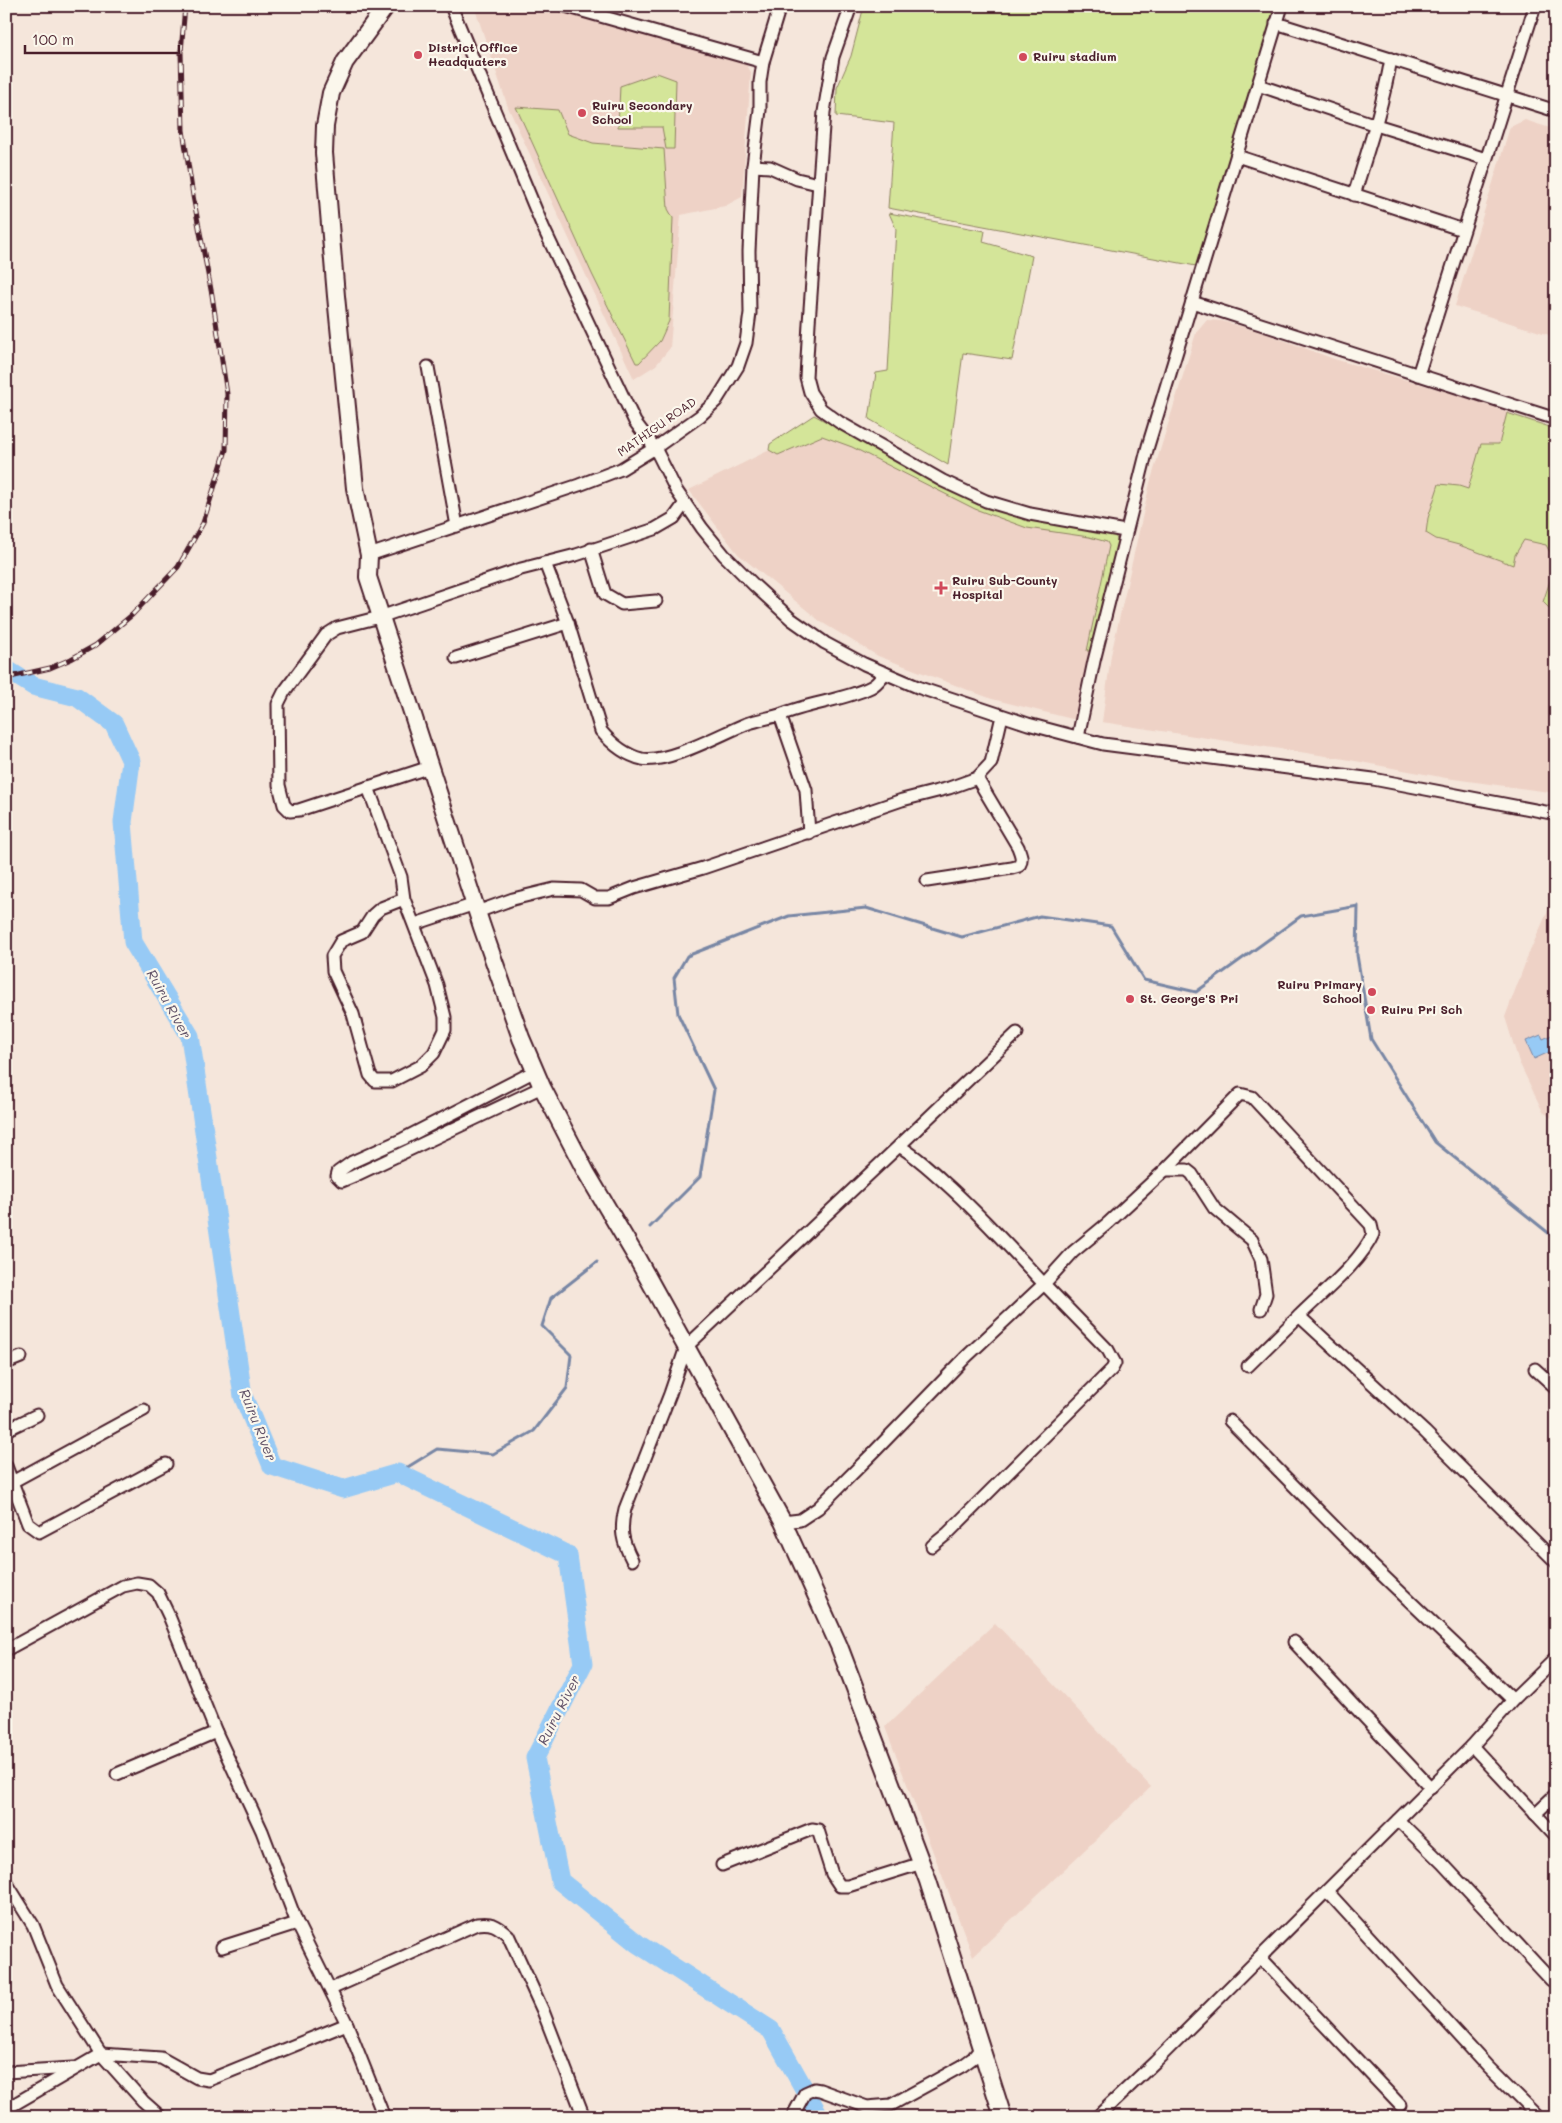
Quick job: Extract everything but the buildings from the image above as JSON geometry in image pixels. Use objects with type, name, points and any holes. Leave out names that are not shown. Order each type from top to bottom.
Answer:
[{"type":"main road","points":[[386,6],[345,62],[331,93],[325,126],[324,153],[330,235],[355,488],[369,555],[368,577],[520,1038],[542,1087],[586,1172],[638,1260],[784,1522],[839,1646],[922,1863],[1003,2117]]},
{"type":"street","points":[[565,6],[763,62]]},
{"type":"street","name":"MATHIGU ROAD","points":[[369,555],[621,469],[655,448],[700,416],[716,401],[738,366],[746,343],[750,313],[749,251],[753,166],[763,62],[780,6]]},
{"type":"street","points":[[851,6],[833,57],[824,112],[806,378],[810,392],[821,409],[839,422],[902,458],[986,502],[1030,514],[1125,531]]},
{"type":"street","points":[[1078,737],[1125,531],[1148,446],[1282,6]]},
{"type":"street","points":[[1418,375],[1535,6]]},
{"type":"street","points":[[452,7],[543,228],[636,422],[655,448],[676,490],[702,528],[724,555],[790,619],[825,643],[920,688],[1002,716],[1078,737],[1130,748],[1373,779],[1556,814]]},
{"type":"street","points":[[1276,23],[1556,111]]},
{"type":"street","points":[[1354,195],[1376,125],[1391,59]]},
{"type":"street","points":[[1258,85],[1376,125],[1486,159]]},
{"type":"street","points":[[1237,156],[1464,230]]},
{"type":"street","points":[[753,166],[770,167],[797,179],[818,184]]},
{"type":"street","points":[[1192,302],[1556,419]]},
{"type":"street","points":[[428,367],[457,526]]},
{"type":"street","points":[[430,767],[299,810],[290,810],[284,805],[279,785],[278,704],[284,692],[326,636],[337,628],[380,617],[520,569],[591,550],[667,523],[685,503]]},
{"type":"street","points":[[591,550],[605,594],[622,604],[656,600]]},
{"type":"street","points":[[545,563],[568,624],[601,731],[612,744],[628,754],[642,759],[659,759],[747,724],[803,706],[857,692],[873,686],[885,673]]},
{"type":"street","points":[[456,658],[568,624]]},
{"type":"street","points":[[780,714],[806,790],[809,833]]},
{"type":"street","points":[[415,924],[554,889],[581,890],[595,898],[609,898],[634,888],[703,868],[809,833],[902,800],[950,788],[977,778],[991,763],[1002,716]]},
{"type":"street","points":[[927,880],[1012,868],[1019,866],[1021,862],[1022,858],[1018,847],[977,778]]},
{"type":"street","points":[[368,787],[400,877],[404,900],[415,924],[442,1003],[445,1030],[434,1053],[421,1066],[392,1081],[375,1081],[370,1076],[353,1014],[333,971],[332,956],[341,941],[362,932],[373,915],[381,908],[404,900]]},
{"type":"street","points":[[632,1560],[622,1535],[621,1526],[625,1509],[670,1394],[686,1347],[1017,1033]]},
{"type":"street","points":[[535,1071],[403,1139],[352,1162],[338,1172],[337,1176],[342,1180],[354,1176],[542,1087]]},
{"type":"street","points":[[784,1522],[800,1520],[818,1508],[966,1358],[1044,1284],[1073,1252],[1108,1223],[1165,1170],[1240,1094],[1252,1097],[1371,1224],[1374,1234],[1370,1242],[1353,1262],[1248,1366]]},
{"type":"street","points":[[484,1097],[491,1111]]},
{"type":"street","points":[[899,1146],[920,1161],[972,1208],[1108,1350],[1115,1362],[1098,1383],[932,1546]]},
{"type":"street","points":[[1165,1170],[1186,1170],[1192,1174],[1214,1208],[1252,1240],[1261,1259],[1266,1294],[1261,1309]]},
{"type":"street","points":[[1299,1316],[1425,1432],[1556,1562]]},
{"type":"street","points":[[6,1363],[21,1357]]},
{"type":"street","points":[[1535,1369],[1556,1388]]},
{"type":"street","points":[[12,1482],[144,1410]]},
{"type":"street","points":[[6,1430],[37,1415]]},
{"type":"street","points":[[1230,1421],[1375,1568],[1513,1700]]},
{"type":"street","points":[[6,1466],[28,1524],[39,1532],[166,1464]]},
{"type":"street","points":[[6,1650],[123,1586],[137,1583],[148,1585],[158,1593],[170,1616],[216,1732],[262,1831],[297,1923],[347,2024],[384,2117]]},
{"type":"street","points":[[1294,1642],[1431,1788]]},
{"type":"street","points":[[1097,2117],[1261,1958],[1431,1788],[1513,1700],[1556,1658]]},
{"type":"street","points":[[117,1774],[216,1732]]},
{"type":"street","points":[[1472,1746],[1556,1836]]},
{"type":"street","points":[[1535,1814],[1556,1794]]},
{"type":"street","points":[[1398,1820],[1442,1863],[1554,1982]]},
{"type":"street","points":[[722,1865],[812,1830],[818,1830],[832,1874],[840,1886],[848,1886],[922,1863]]},
{"type":"street","points":[[6,1882],[33,1926],[57,1984],[101,2054],[143,2101],[161,2117]]},
{"type":"street","points":[[1327,1891],[1488,2067],[1538,2117]]},
{"type":"street","points":[[222,1947],[297,1923]]},
{"type":"street","points":[[331,1989],[476,1924],[489,1923],[498,1926],[508,1934],[544,2011],[584,2117]]},
{"type":"street","points":[[1261,1958],[1400,2105]]},
{"type":"street","points":[[6,2109],[101,2054],[161,2058],[197,2078],[209,2080],[347,2024]]},
{"type":"street","points":[[792,2117],[805,2093],[814,2089],[867,2107],[891,2105],[962,2066],[973,2058],[981,2048]]},
{"type":"street","points":[[6,2072],[77,2068]]},
{"type":"shaded area","points":[[474,6],[542,6],[746,64],[751,72],[742,197],[725,206],[681,215],[670,348],[656,365],[634,379],[508,107]]},
{"type":"shaded area","points":[[1525,120],[1556,130],[1556,337],[1455,306],[1510,127]]},
{"type":"shaded area","points":[[1207,320],[1222,321],[1264,333],[1334,359],[1458,395],[1556,429],[1556,793],[1446,778],[1339,758],[1102,722],[1111,655],[1150,483],[1196,333]]},
{"type":"shaded area","name":"Ruiru Sub-County Hospital","points":[[820,425],[1010,517],[1113,542],[1076,720],[992,699],[878,656],[821,622],[738,554],[689,490]]},
{"type":"shaded area","points":[[1556,893],[1556,1121],[1543,1112],[1519,1062],[1505,1017],[1529,953]]},
{"type":"shaded area","points":[[995,1623],[1151,1787],[973,1956],[885,1727]]},
{"type":"green space","points":[[864,6],[1276,6],[1196,266],[888,208],[894,123],[836,116],[837,88],[851,56]]},
{"type":"green space","points":[[657,73],[676,80],[674,149],[666,149],[662,127],[618,127],[620,86]]},
{"type":"green space","points":[[516,107],[558,110],[568,134],[593,143],[664,149],[668,209],[673,218],[669,321],[660,341],[639,363],[636,363],[592,274]]},
{"type":"green space","points":[[889,213],[985,231],[983,242],[1032,256],[1012,360],[963,353],[948,465],[869,419],[876,373],[888,371],[896,229]]},
{"type":"green space","points":[[1507,413],[1556,429],[1556,563],[1546,545],[1524,540],[1515,555],[1513,565],[1459,545],[1436,539],[1426,533],[1428,518],[1439,484],[1468,489],[1481,444],[1499,444]]},
{"type":"green space","points":[[814,415],[923,475],[1014,516],[1115,535],[1118,542],[1092,651],[1087,651],[1109,546],[1107,542],[1089,537],[1027,528],[975,509],[852,447],[822,436],[778,455],[769,450],[770,444]]},
{"type":"green space","points":[[1556,563],[1556,615],[1543,602]]},
{"type":"water","points":[[1556,1033],[1556,1049],[1534,1059],[1526,1041],[1541,1035],[1543,1039]]},
{"type":"waterway","name":"Ruiru River","points":[[6,669],[33,686],[77,697],[114,724],[131,761],[123,822],[133,942],[190,1036],[243,1396],[272,1466],[343,1489],[398,1473],[568,1555],[583,1664],[535,1758],[560,1881],[638,1944],[771,2030],[820,2117]]},
{"type":"waterway","points":[[650,1227],[700,1177],[714,1090],[678,1014],[674,978],[687,956],[789,916],[866,908],[962,937],[1040,916],[1111,926],[1144,980],[1196,992],[1301,916],[1358,906],[1357,955],[1371,1039],[1435,1142],[1556,1239]]},
{"type":"waterway","points":[[398,1473],[437,1449],[493,1454],[534,1431],[567,1388],[571,1355],[542,1326],[551,1298],[597,1262]]},
{"type":"railway","points":[[6,678],[50,668],[71,659],[96,645],[132,615],[178,567],[203,523],[226,450],[227,394],[183,130],[181,52],[185,6]]},
{"type":"place","name":"District Office Headquaters","points":[[418,55]]},
{"type":"place","name":"Ruiru stadium","points":[[1023,57]]},
{"type":"place","name":"Ruiru Secondary School","points":[[582,113]]},
{"type":"place","name":"Ruiru Sub-County Hospital","points":[[941,588]]},
{"type":"place","name":"Ruiru Primary School","points":[[1372,992]]},
{"type":"place","name":"St. George'S Pri","points":[[1130,999]]},
{"type":"place","name":"Ruiru Pri Sch","points":[[1371,1010]]}]
